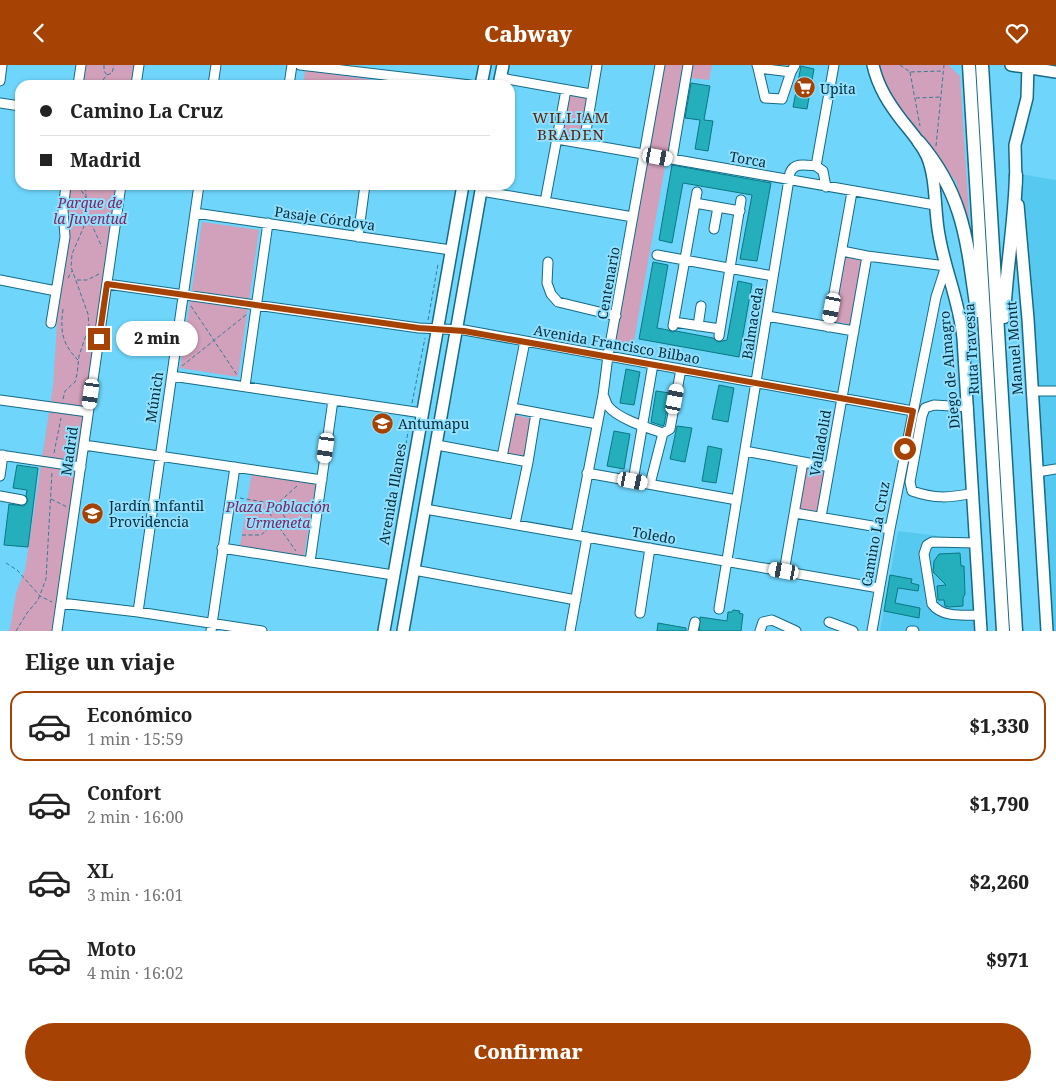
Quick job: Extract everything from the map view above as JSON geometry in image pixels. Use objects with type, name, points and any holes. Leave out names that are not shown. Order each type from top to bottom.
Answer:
[{"type":"highway","name":"Ruta Travesía","points":[[969,65],[1003,631]]},
{"type":"highway","name":"Ruta Travesía","points":[[982,65],[1016,631]]},
{"type":"highway","points":[[919,142],[935,161],[951,191],[964,230],[988,376]]},
{"type":"highway","points":[[1001,384],[1005,289],[1014,213],[1016,175]]},
{"type":"main road","points":[[483,80],[485,65]]},
{"type":"main road","points":[[500,80],[503,65]]},
{"type":"main road","name":"Diego de Almagro","points":[[873,65],[879,85],[887,101],[919,142],[932,171],[939,235],[946,266],[957,299],[962,325],[981,631]]},
{"type":"main road","points":[[1011,65],[1028,66],[1056,72]]},
{"type":"main road","name":"Manuel Montt","points":[[1028,66],[1027,98],[1015,145],[1016,175],[1028,319],[1047,631]]},
{"type":"main road","name":"Avenida Illanes","points":[[384,631],[462,190]]},
{"type":"main road","points":[[404,631],[481,190]]},
{"type":"street","points":[[0,81],[2,65]]},
{"type":"street","points":[[79,80],[81,65]]},
{"type":"street","points":[[137,80],[139,65]]},
{"type":"street","points":[[214,80],[216,65]]},
{"type":"street","points":[[290,80],[292,65]]},
{"type":"street","points":[[300,65],[425,80]]},
{"type":"street","points":[[584,143],[596,65]]},
{"type":"street","name":"Centenario","points":[[576,535],[603,395],[608,356],[660,65]]},
{"type":"street","points":[[672,159],[688,65]]},
{"type":"street","points":[[816,166],[834,65]]},
{"type":"street","points":[[757,66],[793,69],[782,99],[765,98],[757,66]]},
{"type":"street","points":[[380,75],[380,80]]},
{"type":"street","points":[[515,83],[566,89],[591,95]]},
{"type":"street","points":[[545,202],[566,89]]},
{"type":"street","points":[[0,103],[15,104]]},
{"type":"street","name":"Torca","points":[[556,139],[935,205]]},
{"type":"street","points":[[789,180],[791,169],[795,166],[816,166],[823,171],[826,187]]},
{"type":"street","name":"Balmaceda","points":[[719,609],[789,180]]},
{"type":"street","points":[[51,323],[65,237],[63,211],[65,190]]},
{"type":"street","name":"Madrid","points":[[57,631],[120,190]]},
{"type":"street","name":"Múnich","points":[[138,612],[198,190]]},
{"type":"street","points":[[358,237],[364,190]]},
{"type":"street","points":[[490,190],[545,202],[633,217]]},
{"type":"street","points":[[697,192],[674,324],[698,326],[720,333],[741,201]]},
{"type":"street","points":[[828,327],[852,192]]},
{"type":"street","points":[[695,203],[740,211]]},
{"type":"street","points":[[714,229],[718,207]]},
{"type":"street","name":"Pasaje Córdova","points":[[195,213],[450,250]]},
{"type":"street","points":[[245,386],[268,223]]},
{"type":"street","points":[[842,251],[946,266]]},
{"type":"street","points":[[657,255],[773,275]]},
{"type":"street","name":"Valladolid","points":[[821,517],[868,256]]},
{"type":"street","points":[[548,262],[547,283],[551,295],[558,302],[616,316]]},
{"type":"street","name":"Camino La Cruz","points":[[872,631],[890,529],[936,297],[946,266]]},
{"type":"street","points":[[0,280],[56,291]]},
{"type":"street","name":"Avenida Francisco Bilbao","points":[[107,284],[437,330],[456,330],[913,411]]},
{"type":"street","points":[[698,326],[701,306]]},
{"type":"street","points":[[767,316],[854,331]]},
{"type":"street","points":[[502,457],[525,341]]},
{"type":"street","points":[[633,481],[653,364]]},
{"type":"street","points":[[650,484],[663,433],[670,429],[681,369]]},
{"type":"street","points":[[172,376],[422,413]]},
{"type":"street","points":[[1032,391],[1056,391]]},
{"type":"street","points":[[603,395],[610,407],[641,426],[663,433]]},
{"type":"street","points":[[0,400],[88,412]]},
{"type":"street","points":[[310,562],[333,400]]},
{"type":"street","points":[[912,491],[910,482],[925,408],[934,405],[968,407]]},
{"type":"street","points":[[512,408],[597,424]]},
{"type":"street","points":[[515,524],[536,413]]},
{"type":"street","points":[[84,445],[322,480]]},
{"type":"street","points":[[437,445],[528,462]]},
{"type":"street","points":[[745,451],[830,467]]},
{"type":"street","points":[[0,476],[1,455],[80,467]]},
{"type":"street","name":"Valladolid","points":[[784,571],[803,462]]},
{"type":"street","points":[[211,627],[235,467]]},
{"type":"street","points":[[1037,472],[1056,469]]},
{"type":"street","points":[[587,473],[737,500]]},
{"type":"street","points":[[898,489],[939,497],[953,497],[973,493]]},
{"type":"street","points":[[0,496],[22,500]]},
{"type":"street","name":"Toledo","points":[[425,509],[879,588]]},
{"type":"street","points":[[795,513],[890,529]]},
{"type":"street","points":[[570,631],[587,537]]},
{"type":"street","points":[[976,543],[932,542],[925,549],[924,554],[932,604],[936,609],[942,613],[980,615]]},
{"type":"street","points":[[222,548],[393,575]]},
{"type":"street","points":[[640,613],[650,548]]},
{"type":"street","points":[[414,570],[576,600]]},
{"type":"street","points":[[61,603],[138,612],[211,627],[262,631]]},
{"type":"street","points":[[760,631],[763,622],[772,621],[796,631]]},
{"type":"street","points":[[829,622],[853,631]]},
{"type":"path","points":[[104,65],[104,71],[107,75]]},
{"type":"path","points":[[103,80],[107,75],[112,73],[114,65]]},
{"type":"path","points":[[900,65],[910,72],[943,71]]},
{"type":"path","points":[[935,161],[944,65]]},
{"type":"path","points":[[910,72],[920,131],[919,142]]},
{"type":"path","points":[[915,98],[941,97]]},
{"type":"path","points":[[81,190],[86,199]]},
{"type":"path","points":[[77,279],[87,280],[94,278],[110,264],[88,217]]},
{"type":"path","points":[[67,281],[72,270]]},
{"type":"path","points":[[183,295],[245,386]]},
{"type":"path","points":[[172,376],[257,305]]},
{"type":"path","points":[[63,309],[61,331],[72,353],[79,360]]},
{"type":"path","points":[[307,478],[268,511],[298,554],[304,556],[310,562]]},
{"type":"path","points":[[230,496],[276,504],[287,521],[315,525]]},
{"type":"path","points":[[51,499],[74,510]]},
{"type":"path","points":[[281,530],[287,521]]},
{"type":"path","points":[[242,535],[261,535],[276,522]]},
{"type":"path","points":[[6,563],[17,570],[42,599],[61,603]]},
{"type":"shaded area","points":[[1020,174],[1056,180],[1056,631],[1052,631]]},
{"type":"shaded area","points":[[898,531],[972,540],[977,631],[880,631]]},
{"type":"green space","points":[[86,65],[134,65],[132,80],[84,80]]},
{"type":"green space","points":[[663,65],[712,65],[709,80],[681,77],[632,352],[612,351]]},
{"type":"green space","points":[[876,65],[948,65],[960,76],[970,232],[956,182],[938,157],[903,116],[889,94]]},
{"type":"green space","points":[[305,70],[373,80],[304,80]]},
{"type":"green space","points":[[568,92],[589,96],[582,140],[561,136]]},
{"type":"green space","name":"Parque de la Juventud","points":[[68,190],[116,190],[53,631],[8,631],[10,629],[16,593],[25,570],[53,386],[59,294],[69,228],[65,213]]},
{"type":"green space","points":[[202,222],[259,230],[238,377],[180,368]]},
{"type":"green space","points":[[843,254],[864,259],[853,325],[830,321]]},
{"type":"green space","points":[[510,414],[534,419],[526,464],[502,460]]},
{"type":"green space","points":[[805,466],[828,470],[821,513],[796,508]]},
{"type":"green space","name":"Plaza Población Urmeneta","points":[[252,471],[316,482],[304,556],[240,546]]},
{"type":"building","name":"Upita","points":[[801,66],[814,69],[807,109],[793,107]]},
{"type":"building","points":[[691,83],[710,86],[704,120],[713,121],[708,151],[695,149],[700,120],[685,118]]},
{"type":"building","points":[[672,165],[771,183],[757,261],[740,259],[752,195],[683,183],[672,243],[659,240]]},
{"type":"building","points":[[653,262],[668,265],[657,328],[672,332],[676,331],[713,338],[718,342],[727,340],[738,281],[752,284],[739,357],[639,339]]},
{"type":"building","points":[[626,369],[640,372],[634,405],[620,403]]},
{"type":"building","points":[[719,385],[734,388],[728,422],[712,419]]},
{"type":"building","points":[[656,391],[670,393],[663,426],[651,422]]},
{"type":"building","points":[[677,426],[692,428],[685,462],[670,459]]},
{"type":"building","points":[[614,431],[630,434],[624,469],[607,466]]},
{"type":"building","points":[[708,446],[722,449],[716,483],[702,481]]},
{"type":"building","points":[[17,465],[38,468],[28,547],[4,545],[9,504],[24,506],[28,501],[26,496],[27,490],[13,488]]},
{"type":"building","points":[[960,553],[961,566],[964,566],[965,594],[963,606],[949,607],[945,606],[944,600],[938,600],[937,586],[946,585],[933,572],[934,561],[939,554]]},
{"type":"building","points":[[890,575],[912,579],[911,583],[919,585],[918,591],[898,588],[895,603],[920,608],[919,618],[884,611]]},
{"type":"building","points":[[733,610],[740,611],[739,613],[743,614],[741,631],[699,631],[700,617],[727,621],[728,612]]},
{"type":"building","points":[[658,623],[686,628],[686,631],[657,631]]},
{"type":"place","name":"Upita","points":[[804,88]]},
{"type":"place","name":"Antumapu","points":[[382,423]]},
{"type":"place","name":"Jardín Infantil Providencia","points":[[93,513]]},
{"type":"district","name":"WILLIAM BRADEN","points":[[571,126]]},
{"type":"route","points":[[99,339],[107,284],[419,328],[464,331],[913,411],[905,449]]}]
